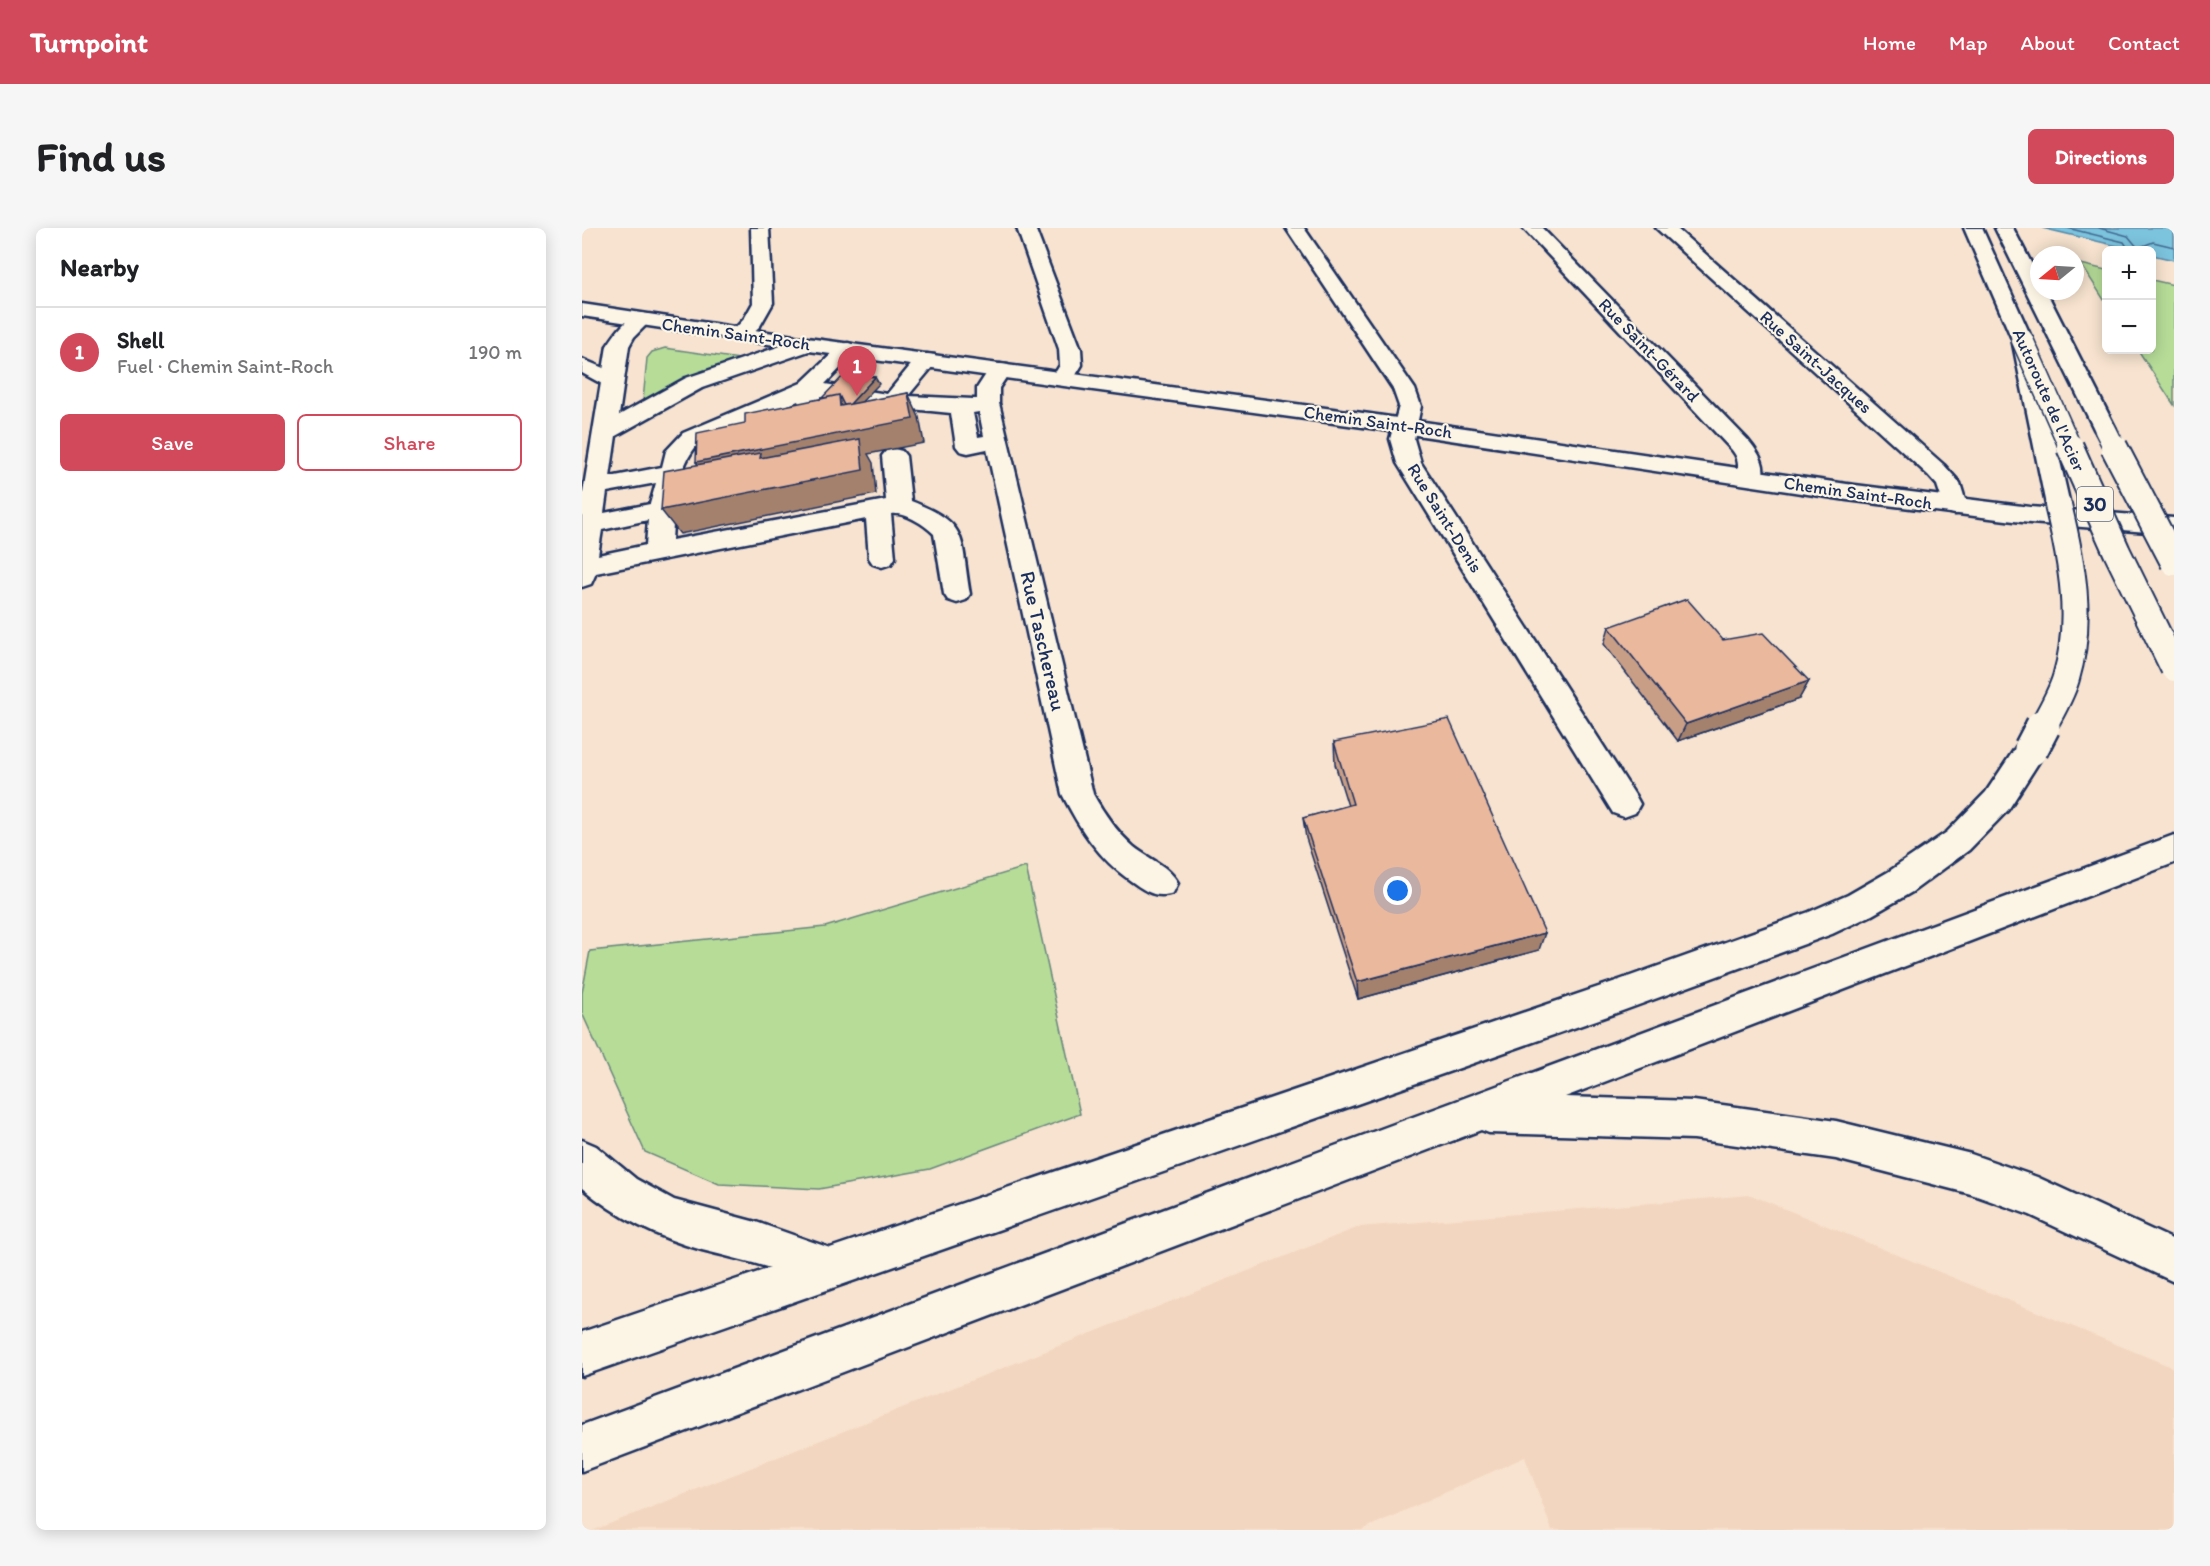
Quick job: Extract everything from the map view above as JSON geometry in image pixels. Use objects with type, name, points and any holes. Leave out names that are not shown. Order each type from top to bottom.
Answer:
[{"type":"main road","points":[[740,334],[753,322],[764,303],[760,228]]},
{"type":"main road","points":[[1026,228],[1070,349],[1071,365],[1063,378]]},
{"type":"main road","name":"Rue Saint-Denis","points":[[1294,228],[1404,389],[1410,406],[1402,439],[1409,463],[1624,804]]},
{"type":"main road","name":"Rue Saint-Jacques","points":[[1665,228],[1928,462],[1948,483],[1954,506]]},
{"type":"main road","name":"Autoroute de l'Acier","points":[[1973,228],[2117,552],[2174,668]]},
{"type":"main road","name":"Autoroute de l'Acier","points":[[2004,228],[2174,562]]},
{"type":"main road","name":"Rue Saint-Gérard","points":[[1541,230],[1740,445],[1750,458],[1751,478]]},
{"type":"main road","name":"Chemin Saint-Roch","points":[[582,310],[807,344],[1406,426],[1954,506],[2174,527]]},
{"type":"main road","points":[[641,320],[619,342],[583,572],[658,551],[889,507],[934,519],[944,526],[957,594]]},
{"type":"main road","points":[[582,1354],[1577,1010],[1820,923],[1860,905],[1900,882],[1958,841],[1997,801],[2031,749],[2065,681],[2072,655],[2075,605],[2066,534],[2022,339]]},
{"type":"main road","points":[[604,433],[694,383],[807,344]]},
{"type":"main road","points":[[658,551],[663,498],[678,451],[691,438],[809,388],[848,349]]},
{"type":"main road","points":[[691,438],[893,400],[927,360]]},
{"type":"main road","points":[[582,365],[612,380]]},
{"type":"main road","name":"Rue Taschereau","points":[[1000,370],[988,388],[988,403],[1078,794],[1090,819],[1108,844],[1128,863],[1161,883]]},
{"type":"main road","points":[[809,388],[961,407],[988,403]]},
{"type":"main road","points":[[798,418],[809,388]]},
{"type":"main road","points":[[961,407],[968,446],[996,440]]},
{"type":"main road","points":[[2105,429],[2174,527]]},
{"type":"main road","points":[[882,558],[894,456]]},
{"type":"main road","points":[[596,487],[672,472]]},
{"type":"main road","points":[[590,524],[662,509]]},
{"type":"main road","points":[[582,1448],[826,1359],[1640,1049],[2174,849]]},
{"type":"main road","points":[[1476,1113],[1694,1120],[1836,1140],[1902,1154],[1971,1174],[2037,1197],[2174,1261]]},
{"type":"main road","points":[[582,1161],[614,1189],[671,1219],[701,1230],[732,1236],[828,1268]]},
{"type":"shaded area","points":[[1751,1195],[2174,1368],[2174,1530],[1552,1530],[1525,1457],[1361,1530],[594,1530],[1359,1227]]},
{"type":"green space","points":[[2084,265],[2102,269],[2102,297],[2084,269]]},
{"type":"green space","points":[[2156,281],[2174,285],[2174,405],[2141,354],[2156,354]]},
{"type":"green space","points":[[665,348],[740,359],[643,401],[647,358],[652,352]]},
{"type":"green space","points":[[1026,867],[1080,1114],[930,1169],[819,1189],[719,1184],[645,1152],[582,1013],[582,993],[590,951],[825,927]]},
{"type":"water","points":[[2042,228],[2174,228],[2174,260],[2156,256],[2156,246],[2117,246]]},
{"type":"building","points":[[846,373],[875,377],[850,404],[844,405],[839,395],[821,399]]},
{"type":"building","points":[[908,393],[913,419],[696,462],[697,433],[745,423],[745,414],[839,395],[840,406]]},
{"type":"building","points":[[860,439],[863,470],[661,510],[664,471],[761,453],[760,458]]},
{"type":"building","points":[[1687,599],[1723,640],[1763,633],[1809,681],[1686,724],[1609,627]]},
{"type":"building","points":[[1449,719],[1545,933],[1357,982],[1303,818],[1353,804],[1334,742]]},
{"type":"place","name":"Shell","points":[[857,396]]}]
